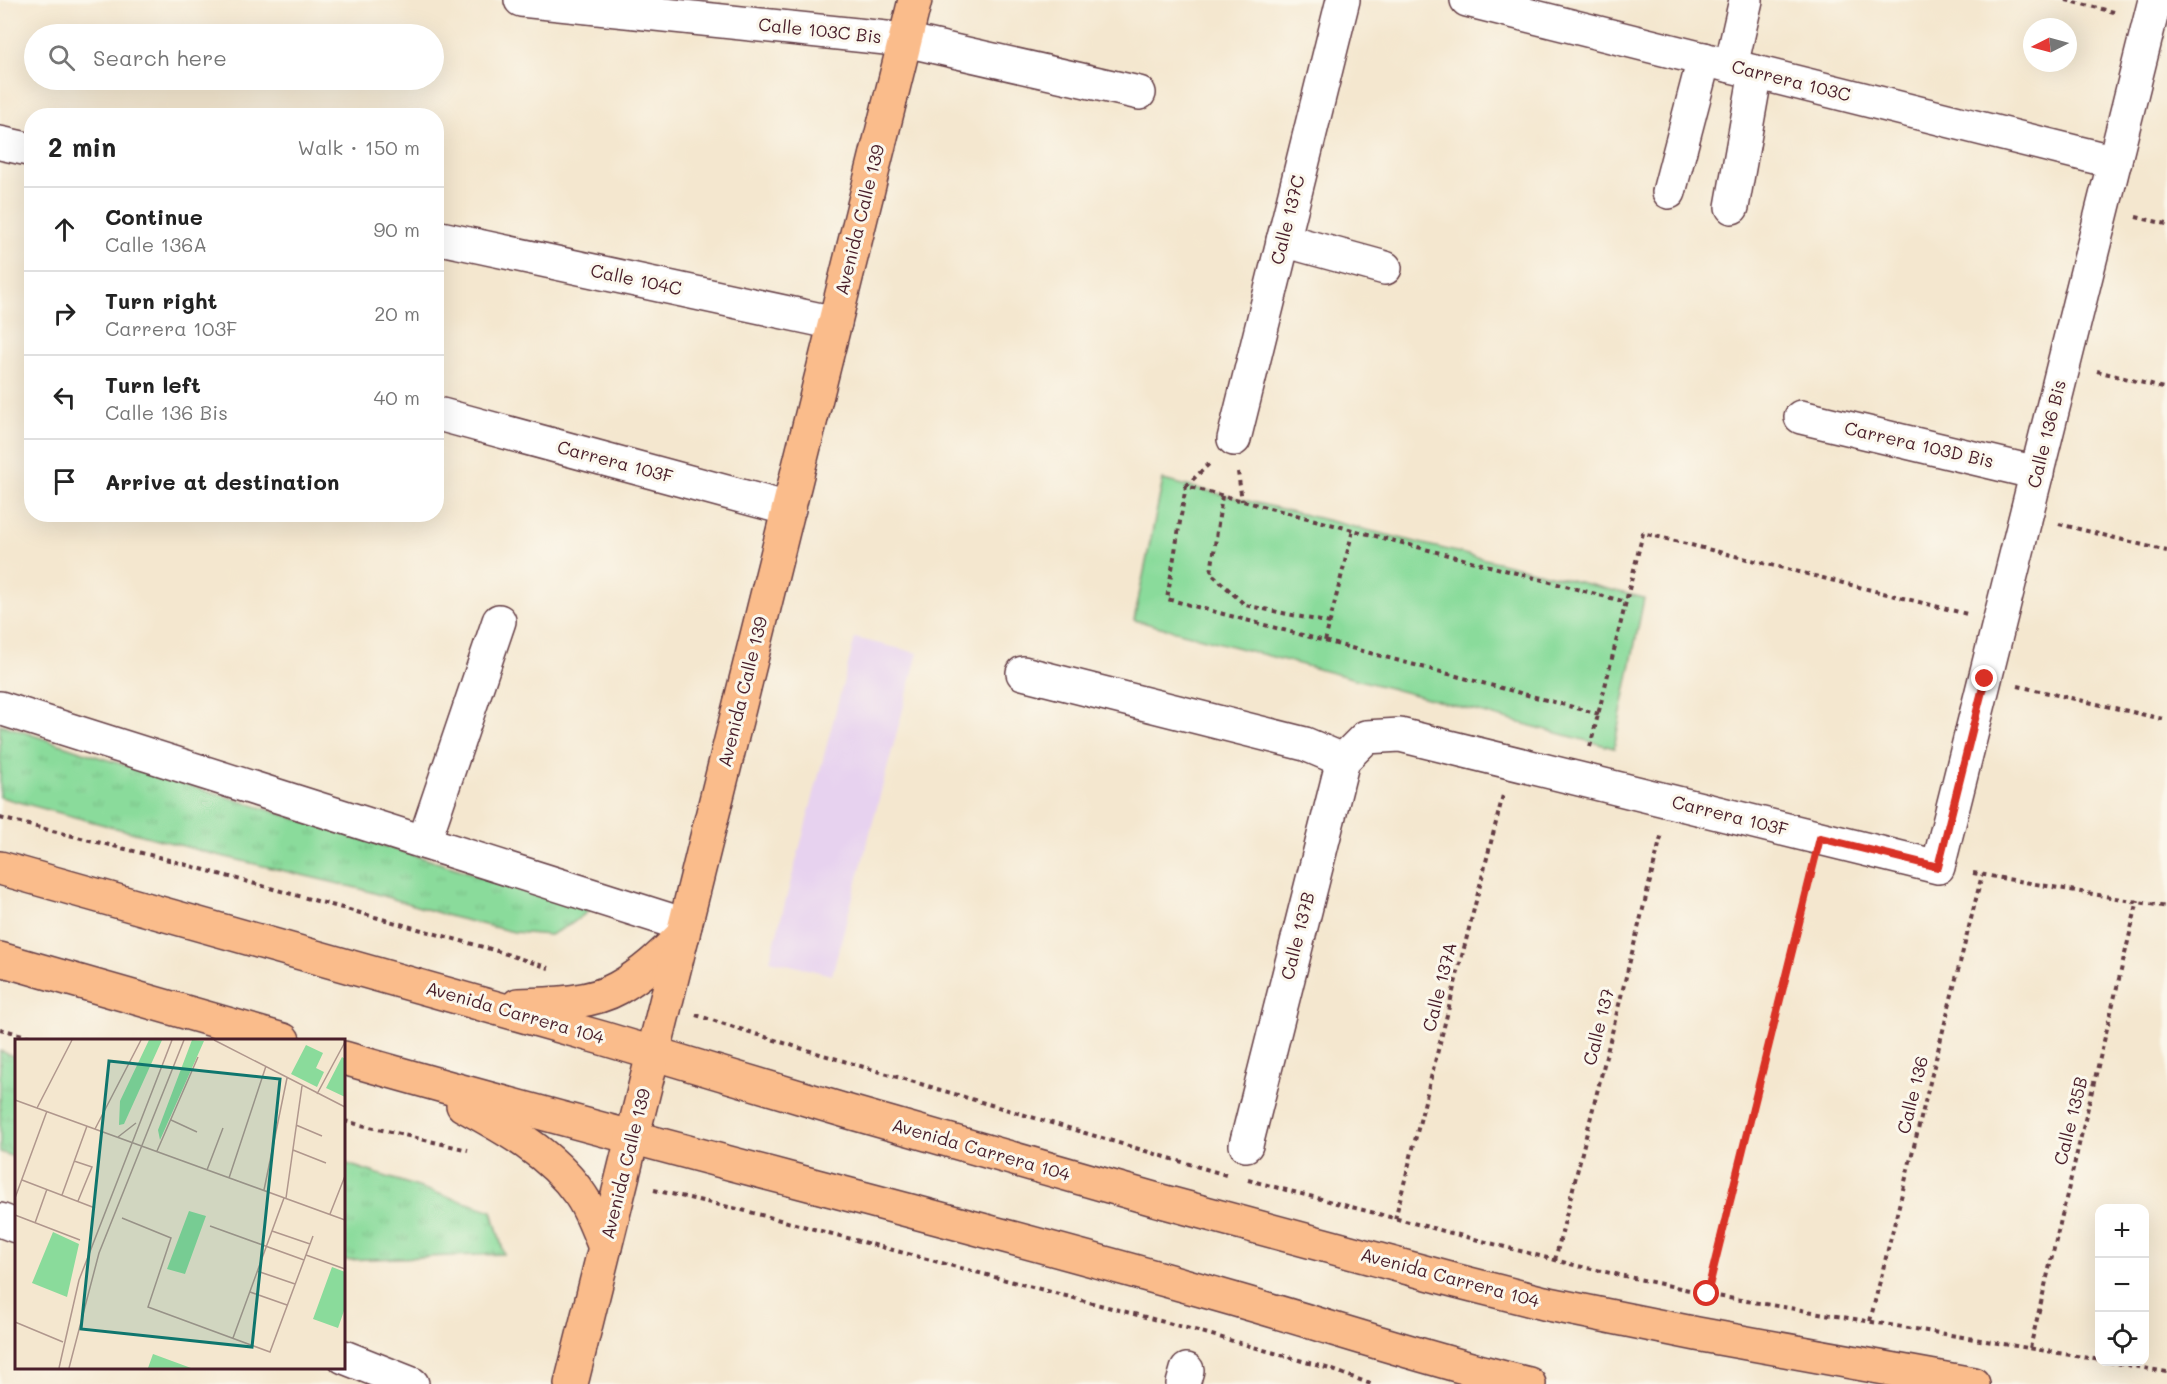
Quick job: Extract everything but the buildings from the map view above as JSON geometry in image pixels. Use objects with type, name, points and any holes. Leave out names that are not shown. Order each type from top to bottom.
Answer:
[{"type":"main road","name":"Avenida Calle 139","points":[[571,1384],[915,0]]},
{"type":"main road","name":"Avenida Carrera 104","points":[[0,868],[654,1053],[846,1111],[1161,1201],[1458,1281],[1544,1303],[1973,1384]]},
{"type":"main road","points":[[489,1006],[582,1000],[616,989],[652,965],[684,930]]},
{"type":"main road","points":[[0,959],[276,1039]]},
{"type":"main road","points":[[345,1058],[632,1138],[1197,1288],[1471,1370],[1529,1384]]},
{"type":"main road","points":[[416,1079],[497,1124],[562,1170],[581,1195],[604,1247]]},
{"type":"street","name":"Calle 103C Bis","points":[[521,0],[905,40],[1139,93]]},
{"type":"street","name":"Calle 137C","points":[[1234,439],[1342,0]]},
{"type":"street","name":"Carrera 103C","points":[[1467,0],[1556,11],[1730,66],[2115,162]]},
{"type":"street","points":[[1669,192],[1730,66],[1746,0]]},
{"type":"street","name":"Calle 136 Bis","points":[[1938,867],[2152,11]]},
{"type":"street","points":[[1730,66],[1731,207]]},
{"type":"street","points":[[0,143],[24,148]]},
{"type":"street","name":"Calle 104C","points":[[444,239],[835,323]]},
{"type":"street","points":[[1283,240],[1385,268]]},
{"type":"street","name":"Carrera 103F","points":[[444,416],[789,509]]},
{"type":"street","name":"Carrera 103D Bis","points":[[1801,417],[2037,473]]},
{"type":"street","points":[[424,842],[499,621]]},
{"type":"street","points":[[1023,673],[1305,744],[1342,760]]},
{"type":"street","points":[[0,708],[424,842],[684,930]]},
{"type":"street","name":"Carrera 103F","points":[[1342,760],[1366,736],[1400,735],[1938,867]]},
{"type":"street","name":"Calle 137B","points":[[1246,1145],[1342,760]]},
{"type":"street","points":[[0,1220],[15,1226]]},
{"type":"street","points":[[345,1357],[412,1384]]},
{"type":"path","points":[[2066,0],[2152,11]]},
{"type":"path","points":[[2064,363],[2167,389]]},
{"type":"path","points":[[1599,714],[1167,599],[1186,486],[1626,602]]},
{"type":"path","points":[[1222,496],[1211,573],[1245,605],[1330,622]]},
{"type":"path","points":[[2026,516],[2167,551]]},
{"type":"path","points":[[1325,641],[1353,530]]},
{"type":"path","points":[[1582,780],[1643,533],[1999,622]]},
{"type":"path","points":[[1985,679],[2167,720]]},
{"type":"path","name":"Calle 137A","points":[[1395,1219],[1511,762]]},
{"type":"path","name":"Calle 137","points":[[1555,1260],[1670,801]]},
{"type":"path","points":[[0,818],[158,857],[494,950]]},
{"type":"path","points":[[1707,1294],[1820,838]]},
{"type":"path","points":[[1938,867],[2138,900],[2167,907]]},
{"type":"path","name":"Calle 136","points":[[1870,1321],[1982,875]]},
{"type":"path","name":"Calle 135B","points":[[2030,1348],[2138,900]]},
{"type":"path","points":[[0,1029],[35,1039]]},
{"type":"path","points":[[800,1048],[1228,1175]]},
{"type":"path","points":[[345,1121],[471,1151]]},
{"type":"path","points":[[1238,1178],[1555,1260],[1707,1294],[2095,1359]]},
{"type":"path","points":[[746,1210],[1198,1330],[1330,1369],[1371,1384]]},
{"type":"path","points":[[2132,1366],[2167,1372]]},
{"type":"shaded area","points":[[855,638],[918,653],[832,975],[770,960]]},
{"type":"green space","points":[[1163,480],[1644,598],[1614,748],[1134,620]]},
{"type":"green space","points":[[0,724],[92,755],[590,910],[571,924],[550,935],[514,932],[452,917],[361,889],[213,854],[0,797]]},
{"type":"green space","points":[[0,1051],[15,1057],[15,1158],[0,1152]]},
{"type":"green space","points":[[345,1163],[492,1211],[504,1254],[345,1260]]},
{"type":"route","points":[[1707,1294],[1820,838],[1938,867],[1985,679]]}]
